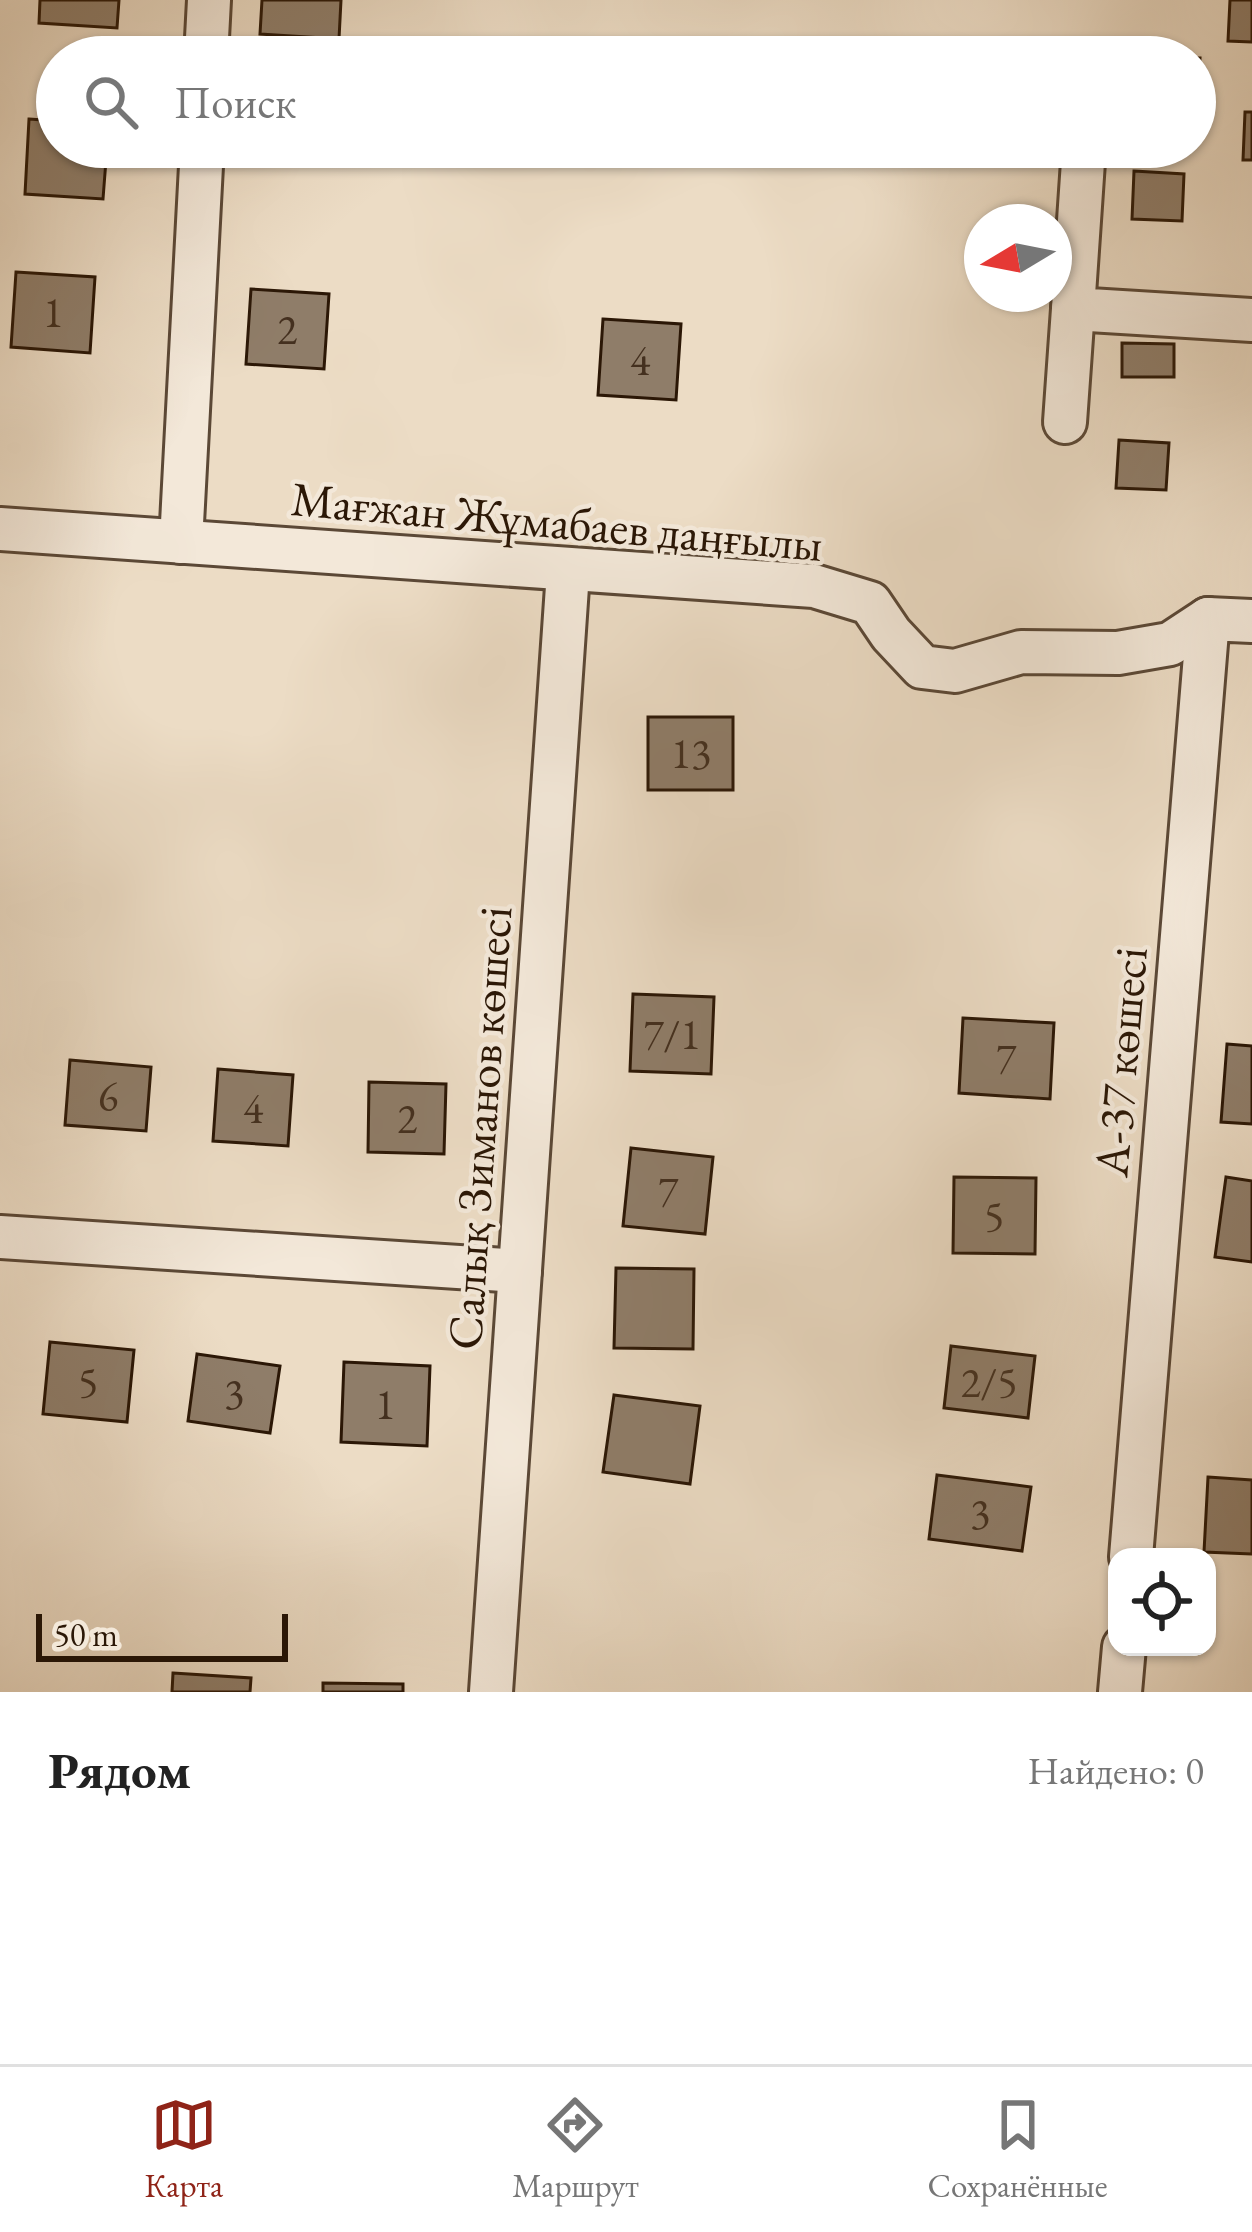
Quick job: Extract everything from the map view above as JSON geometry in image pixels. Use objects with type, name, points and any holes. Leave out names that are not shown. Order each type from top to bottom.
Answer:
[{"type":"street","points":[[207,36],[209,0]]},
{"type":"street","points":[[181,542],[201,168]]},
{"type":"street","points":[[1065,422],[1083,168]]},
{"type":"street","points":[[1073,309],[1252,320]]},
{"type":"street","name":"Мағжан Жұмабаев даңғылы","points":[[0,529],[814,586],[871,603],[891,634],[922,667],[955,671],[1021,652],[1118,653],[1170,644],[1208,619]]},
{"type":"street","name":"Салық Зиманов көшесі","points":[[490,1692],[568,572]]},
{"type":"street","points":[[1208,619],[1252,621]]},
{"type":"street","name":"А-37 көшесі","points":[[1132,1548],[1208,619]]},
{"type":"street","points":[[0,1238],[520,1271]]},
{"type":"street","points":[[1120,1692],[1123,1656]]},
{"type":"building","points":[[40,0],[119,0],[117,28],[39,23]]},
{"type":"building","points":[[262,0],[341,0],[339,36],[260,34]]},
{"type":"building","points":[[1230,0],[1252,0],[1252,42],[1228,41]]},
{"type":"building","points":[[1245,112],[1252,112],[1252,160],[1243,160]]},
{"type":"building","points":[[29,119],[36,120],[36,168],[105,168],[103,199],[25,194]]},
{"type":"building","points":[[1134,171],[1184,174],[1182,221],[1132,219]]},
{"type":"building","points":[[16,272],[95,277],[90,353],[11,347]]},
{"type":"building","points":[[251,289],[329,294],[324,369],[246,364]]},
{"type":"building","points":[[603,319],[681,324],[676,400],[598,395]]},
{"type":"building","points":[[1122,343],[1174,344],[1174,377],[1122,377]]},
{"type":"building","points":[[1119,440],[1169,443],[1166,490],[1116,488]]},
{"type":"building","points":[[648,717],[733,717],[733,790],[648,790]]},
{"type":"building","points":[[633,994],[714,997],[711,1074],[630,1071]]},
{"type":"building","points":[[963,1018],[1054,1023],[1050,1099],[959,1093]]},
{"type":"building","points":[[1227,1044],[1252,1046],[1252,1124],[1221,1122]]},
{"type":"building","points":[[70,1060],[151,1067],[146,1131],[65,1125]]},
{"type":"building","points":[[218,1069],[293,1075],[288,1146],[213,1141]]},
{"type":"building","points":[[369,1082],[446,1084],[444,1154],[368,1152]]},
{"type":"building","points":[[631,1148],[713,1157],[705,1234],[623,1226]]},
{"type":"building","points":[[954,1177],[1036,1178],[1035,1254],[953,1253]]},
{"type":"building","points":[[1226,1177],[1252,1181],[1252,1262],[1215,1257]]},
{"type":"building","points":[[616,1268],[694,1269],[693,1349],[614,1348]]},
{"type":"building","points":[[50,1342],[134,1350],[127,1422],[43,1414]]},
{"type":"building","points":[[951,1346],[1035,1356],[1028,1418],[944,1408]]},
{"type":"building","points":[[197,1354],[280,1366],[270,1433],[188,1421]]},
{"type":"building","points":[[344,1362],[430,1366],[427,1446],[341,1442]]},
{"type":"building","points":[[614,1395],[700,1406],[690,1484],[603,1472]]},
{"type":"building","points":[[937,1475],[1031,1487],[1022,1551],[929,1539]]},
{"type":"building","points":[[1208,1477],[1252,1480],[1252,1554],[1204,1548]]},
{"type":"building","points":[[173,1673],[251,1678],[250,1692],[172,1692]]},
{"type":"building","points":[[323,1683],[403,1684],[403,1692],[323,1692]]}]
